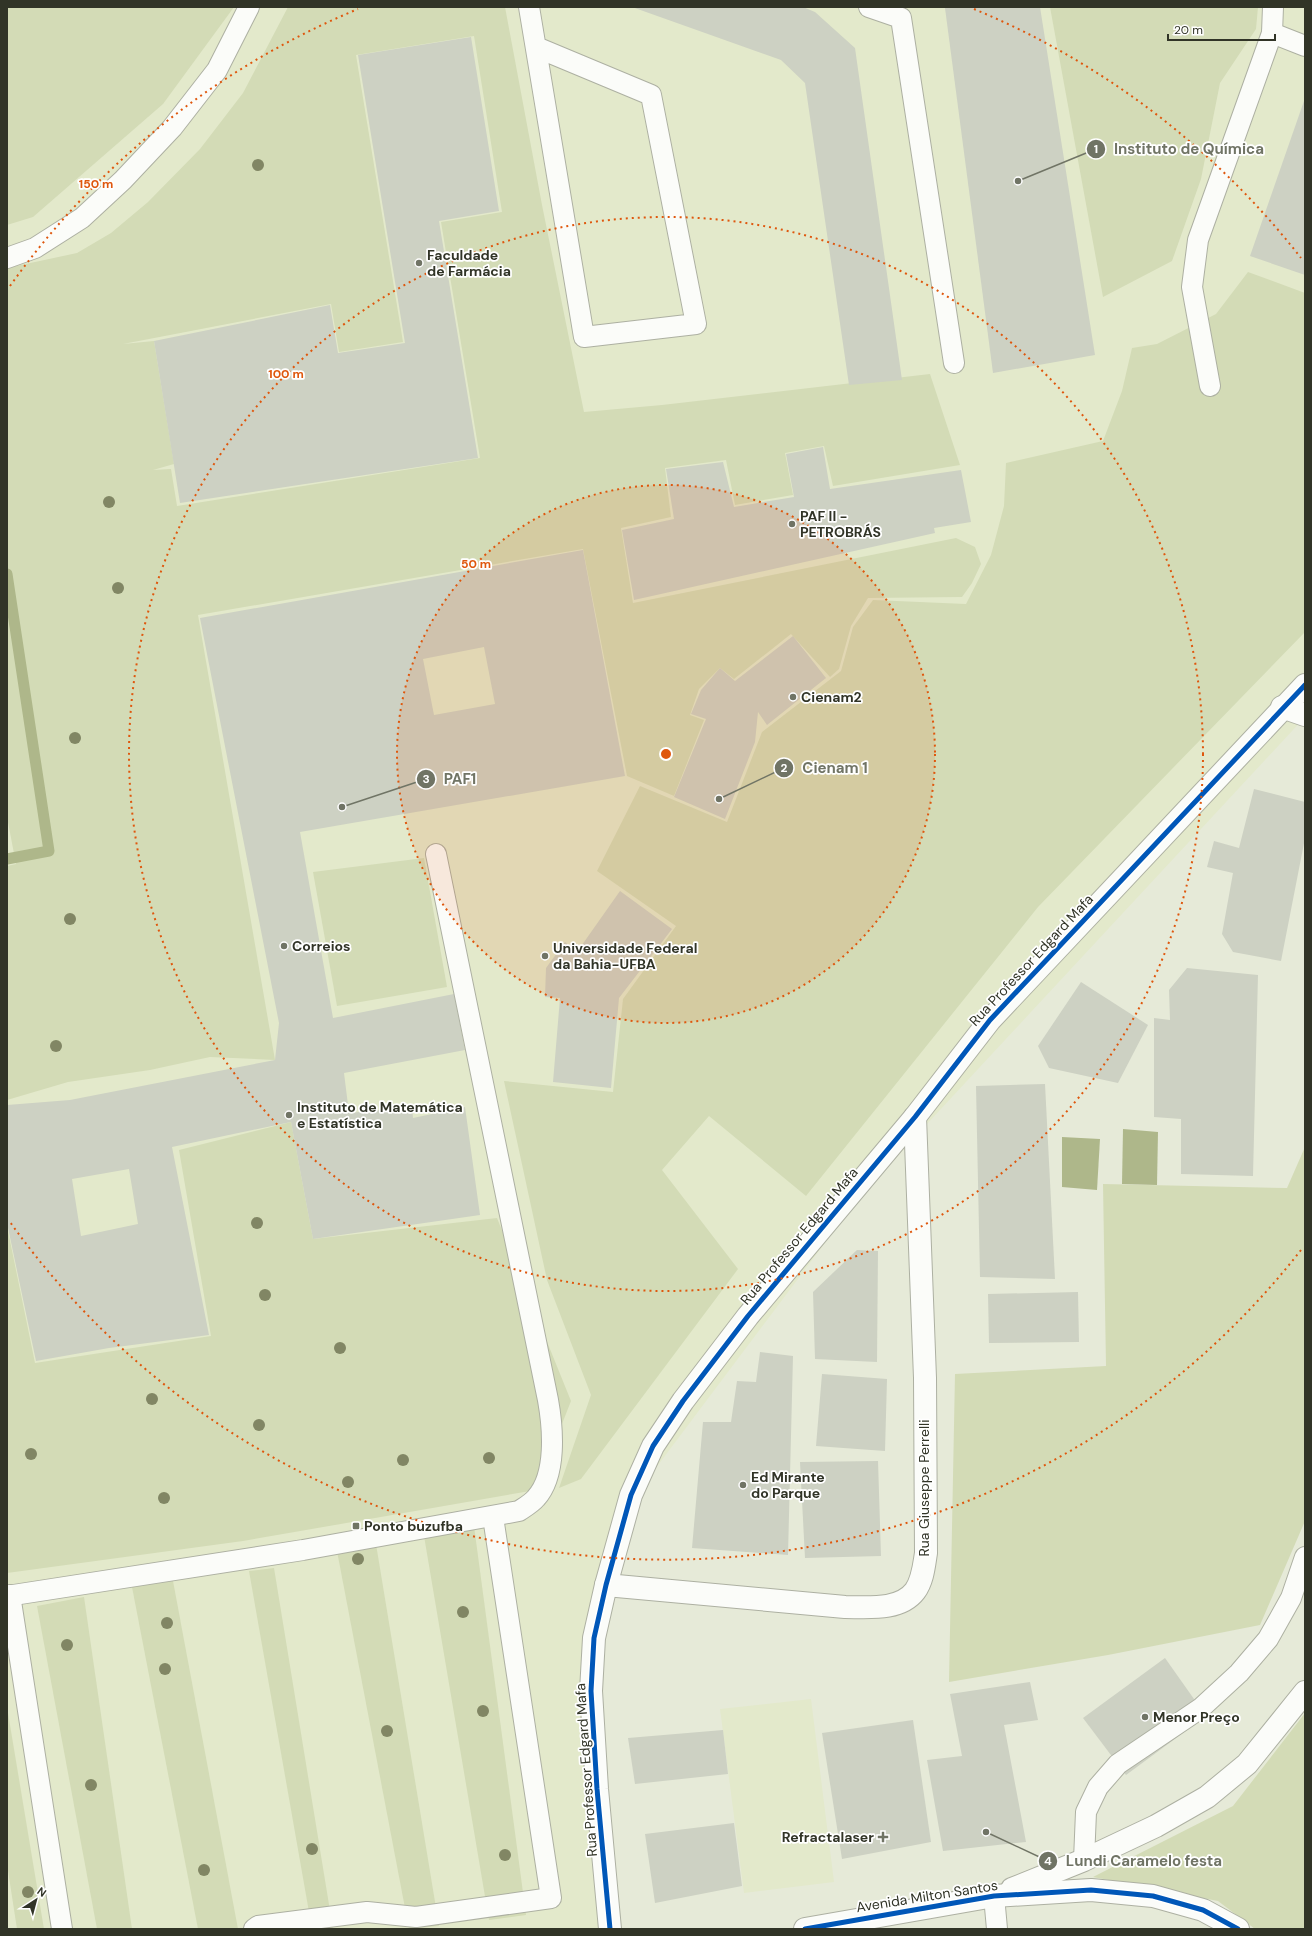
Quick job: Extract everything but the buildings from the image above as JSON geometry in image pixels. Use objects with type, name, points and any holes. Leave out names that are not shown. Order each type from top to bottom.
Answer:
[{"type":"street","name":"Rua Professor Edgard Mafa","points":[[610,1929],[596,1789],[591,1691],[594,1638],[606,1585],[631,1494],[653,1446],[683,1401],[748,1316],[915,1117],[990,1020],[1305,684]]},
{"type":"street","points":[[1282,707],[1305,715]]},
{"type":"street","name":"Rua Giuseppe Perrelli","points":[[606,1585],[845,1607],[879,1607],[901,1602],[914,1592],[922,1577],[926,1553],[924,1378],[915,1117]]},
{"type":"street","name":"Avenida Milton Santos","points":[[805,1929],[874,1923],[994,1896],[1084,1860],[1156,1826],[1207,1797],[1247,1764],[1305,1692]]},
{"type":"street","name":"Avenida Milton Santos","points":[[994,1896],[1091,1890],[1153,1896],[1203,1910],[1238,1929]]},
{"type":"lane","points":[[7,258],[35,248],[82,218],[123,180],[172,128],[217,70],[249,7]]},
{"type":"lane","points":[[529,7],[584,337],[696,324],[651,95],[536,46]]},
{"type":"lane","points":[[869,7],[901,18],[954,363]]},
{"type":"lane","points":[[1210,386],[1192,287],[1198,240],[1272,33],[1273,7]]},
{"type":"lane","points":[[1272,33],[1305,46]]},
{"type":"lane","points":[[62,1929],[9,1596],[303,1550],[493,1517],[519,1511],[536,1498],[548,1478],[553,1430],[436,854]]},
{"type":"lane","points":[[254,1929],[258,1926],[367,1912],[416,1917],[551,1898],[493,1517]]},
{"type":"lane","points":[[1084,1860],[1086,1812],[1098,1787],[1118,1764],[1200,1708],[1239,1673],[1268,1639],[1291,1598],[1305,1558]]},
{"type":"lane","points":[[994,1896],[997,1929]]},
{"type":"shaded area","name":"Universidade Federal da Bahia-UFBA","points":[[7,7],[1305,7],[1305,717],[861,1195],[622,1513],[591,1652],[584,1792],[607,1929],[7,1929]]},
{"type":"shaded area","points":[[7,7],[234,7],[163,104],[33,217],[7,225]]},
{"type":"shaded area","points":[[288,7],[505,7],[542,205],[584,412],[662,405],[930,374],[960,465],[833,486],[824,446],[785,453],[793,495],[735,505],[726,460],[665,468],[671,517],[621,528],[633,603],[956,538],[975,547],[981,564],[972,583],[962,597],[868,598],[851,626],[839,669],[830,677],[791,634],[734,679],[720,668],[699,689],[690,715],[704,720],[674,796],[627,776],[583,549],[198,615],[275,1060],[210,1057],[150,1070],[68,1082],[7,1100],[7,866],[16,864],[7,817],[7,268],[77,253],[111,233],[148,202],[200,149],[243,93]],"holes":[[[474,36],[502,212],[441,222],[480,458],[177,506],[171,469],[153,470],[174,464],[154,341],[123,344],[331,304],[339,352],[403,342],[356,55]]]},
{"type":"shaded area","points":[[1050,7],[1258,7],[1256,29],[1220,83],[1201,179],[1172,261],[1103,297]]},
{"type":"shaded area","points":[[1248,272],[1305,293],[1305,632],[1038,907],[806,1196],[709,1116],[662,1170],[738,1269],[581,1479],[559,1488],[591,1395],[547,1280],[504,1081],[613,1092],[623,999],[676,926],[597,871],[640,786],[727,822],[762,732],[841,671],[853,627],[873,600],[966,604],[991,555],[1004,506],[1006,463],[1103,441],[1122,391],[1132,348],[1157,344],[1216,314]]},
{"type":"shaded area","points":[[424,858],[447,987],[337,1006],[313,872]]},
{"type":"shaded area","points":[[291,1122],[313,1239],[497,1218],[571,1401],[536,1490],[243,1541],[7,1573],[7,1226],[35,1363],[211,1336],[179,1150]]},
{"type":"shaded area","points":[[1123,1129],[1158,1132],[1157,1185],[1122,1184]]},
{"type":"shaded area","points":[[1062,1137],[1100,1139],[1097,1190],[1062,1187]]},
{"type":"shaded area","points":[[1305,1147],[1305,1521],[1260,1625],[1108,1655],[949,1682],[955,1374],[1106,1366],[1103,1184],[1287,1188]]},
{"type":"shaded area","points":[[474,1526],[526,1915],[489,1920],[424,1536]]},
{"type":"shaded area","points":[[376,1544],[439,1926],[409,1929],[337,1551]]},
{"type":"shaded area","points":[[274,1568],[333,1929],[312,1929],[249,1571]]},
{"type":"shaded area","points":[[173,1581],[238,1929],[198,1929],[132,1587]]},
{"type":"shaded area","points":[[84,1597],[132,1929],[97,1929],[37,1606]]},
{"type":"shaded area","points":[[811,1699],[834,1882],[744,1893],[720,1709]]},
{"type":"shaded area","points":[[7,1707],[44,1929],[17,1929],[7,1864]]},
{"type":"shaded area","points":[[1305,1713],[1305,1929],[1255,1929],[1218,1901],[1093,1877],[1233,1806]]},
{"type":"waterway","points":[[7,574],[49,851],[7,859]]},
{"type":"cycle path","points":[[610,1929],[597,1789],[591,1691],[594,1638],[606,1585],[631,1495],[653,1446],[683,1401],[748,1316],[915,1117],[990,1020],[1305,685]]},
{"type":"cycle path","points":[[805,1929],[994,1896],[1091,1890],[1153,1896],[1203,1910],[1238,1929]]},
{"type":"place","name":"Instituto de Química","points":[[1018,181]]},
{"type":"place","name":"Faculdade de Farmácia","points":[[419,263]]},
{"type":"place","name":"PAF II - PETROBRÁS","points":[[792,524]]},
{"type":"place","name":"Cienam2","points":[[793,697]]},
{"type":"place","name":"Cienam 1","points":[[719,799]]},
{"type":"place","name":"PAF1","points":[[342,807]]},
{"type":"place","name":"Correios","points":[[284,946]]},
{"type":"place","name":"Universidade Federal da Bahia-UFBA","points":[[545,956]]},
{"type":"place","name":"Instituto de Matemática e Estatística","points":[[289,1115]]},
{"type":"place","name":"Ed Mirante do Parque","points":[[743,1485]]},
{"type":"place","name":"Ponto buzufba","points":[[356,1526]]},
{"type":"place","name":"Menor Preço","points":[[1145,1717]]},
{"type":"place","name":"Lundi Caramelo festa","points":[[986,1832]]},
{"type":"place","name":"Refractalaser","points":[[883,1837]]}]
